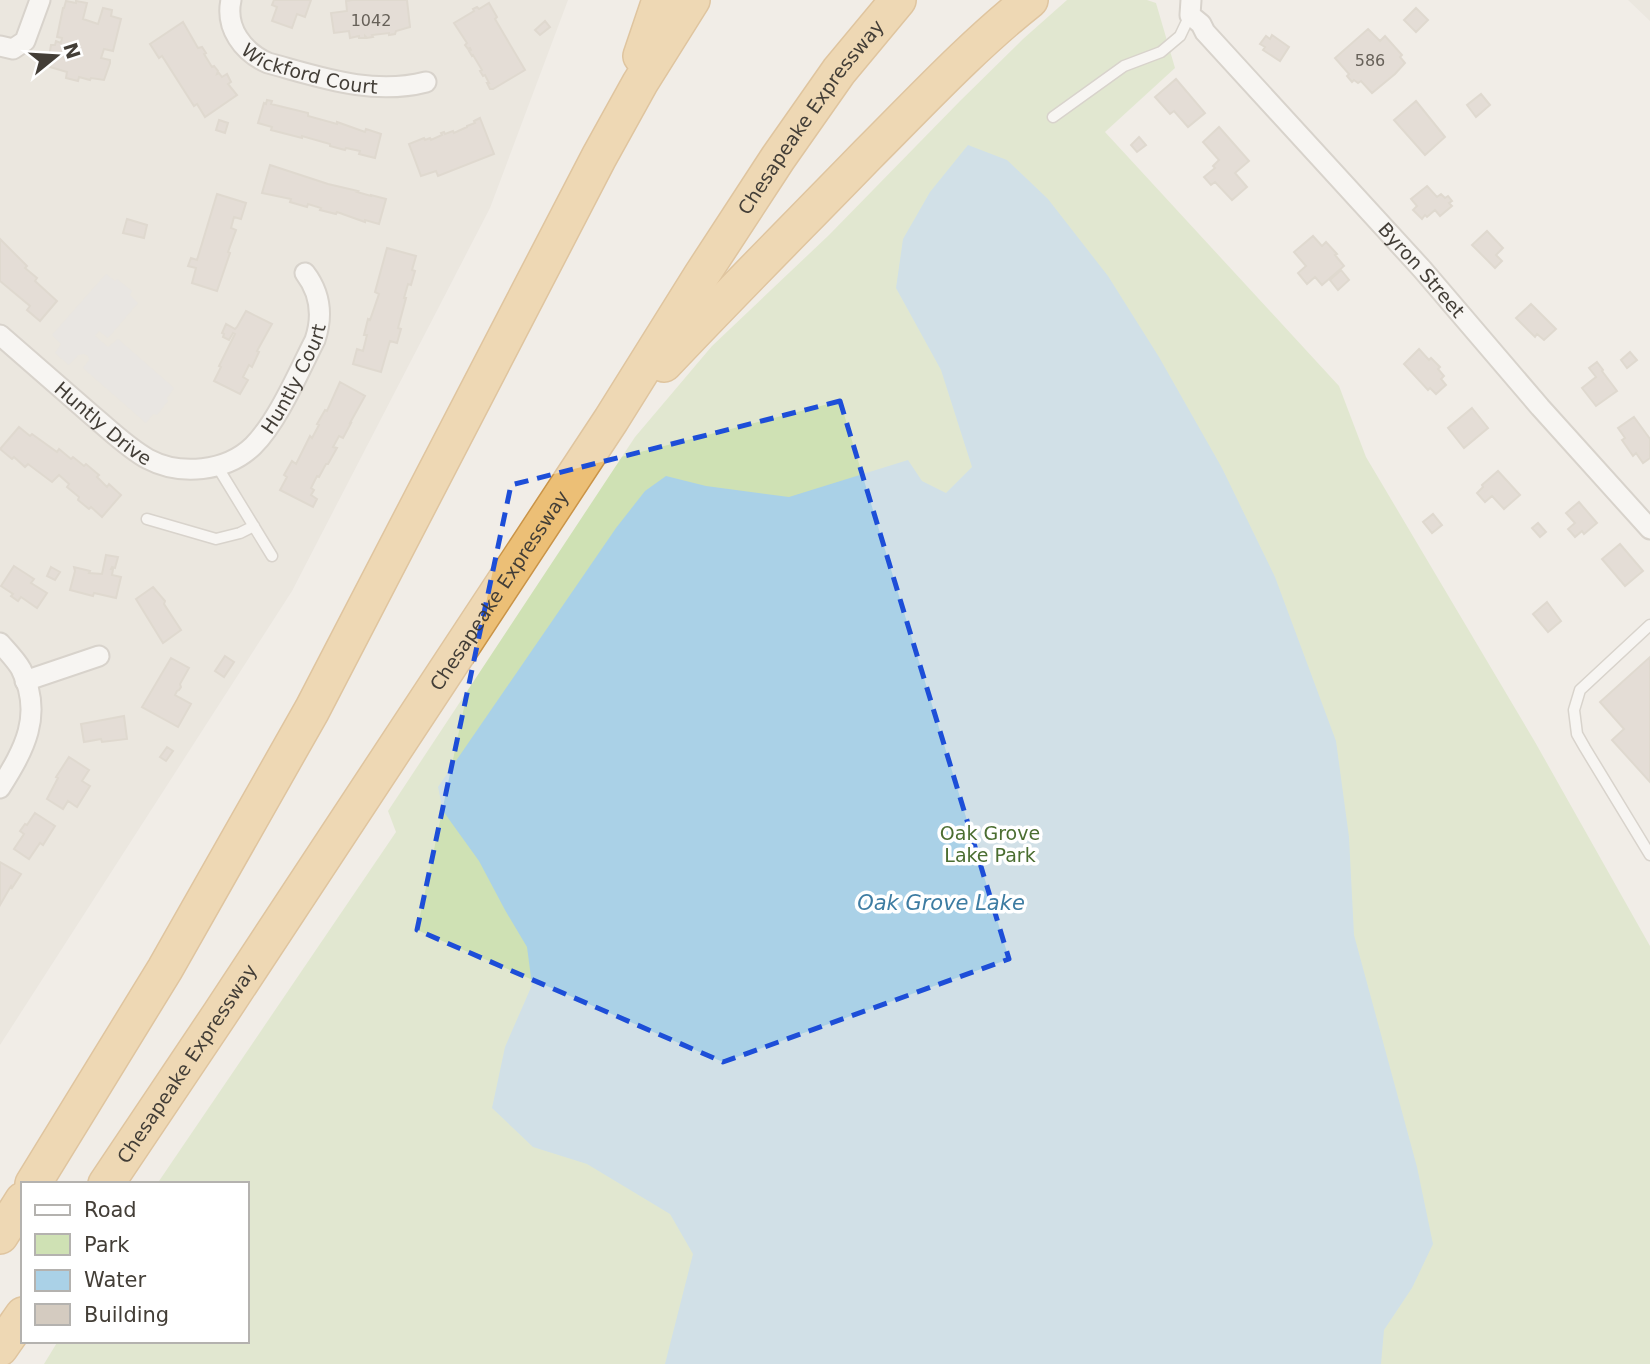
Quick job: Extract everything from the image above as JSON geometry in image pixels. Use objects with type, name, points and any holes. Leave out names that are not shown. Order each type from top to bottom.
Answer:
[{"type":"highway","points":[[599,157],[641,55],[660,0]]},
{"type":"highway","points":[[640,83],[677,0]]},
{"type":"highway","points":[[34,1182],[165,969],[312,710],[599,157],[640,83],[692,0]]},
{"type":"highway","name":"Chesapeake Expressway","points":[[107,1182],[611,420],[778,158],[839,71],[898,0]]},
{"type":"highway","points":[[611,420],[717,308],[911,112],[1002,22],[1030,0]]},
{"type":"highway","points":[[0,1236],[21,1203]]},
{"type":"highway","points":[[0,1348],[21,1318]]},
{"type":"street","points":[[0,46],[13,49],[25,41],[40,0]]},
{"type":"street","name":"Wickford Court","points":[[231,0],[231,19],[243,47],[268,63],[347,84],[390,88],[426,82]]},
{"type":"street","name":"Byron Street","points":[[1191,8],[1205,32],[1422,269],[1540,407],[1650,529]]},
{"type":"street","name":"Huntly Court","points":[[220,464],[251,448],[270,426],[314,340],[321,310],[317,294],[305,273]]},
{"type":"street","name":"Huntly Drive","points":[[0,335],[119,438],[150,461],[182,469],[201,469],[220,464]]},
{"type":"street","points":[[0,643],[20,668],[29,694],[31,716],[23,751],[0,788]]},
{"type":"street","points":[[25,681],[99,656]]},
{"type":"lane","points":[[1053,117],[1124,66],[1161,52],[1180,36],[1191,8]]},
{"type":"lane","points":[[220,464],[272,556]]},
{"type":"lane","points":[[147,519],[216,539],[254,526]]},
{"type":"lane","points":[[1650,625],[1580,690],[1574,710],[1577,734],[1650,855]]},
{"type":"highlighted area","points":[[840,401],[1009,959],[723,1062],[417,930],[511,485]]},
{"type":"shaded area","points":[[0,0],[568,0],[490,208],[292,591],[0,1045]]},
{"type":"shaded area","points":[[1628,0],[1650,0],[1650,21]]},
{"type":"shaded area","points":[[106,274],[132,291],[130,295],[138,303],[108,338],[99,331],[95,336],[108,347],[118,339],[174,388],[157,415],[153,414],[146,423],[83,368],[89,360],[88,356],[78,355],[69,365],[55,353],[61,344],[52,335]]},
{"type":"green space","name":"Oak Grove Lake","points":[[1067,0],[1147,0],[1156,3],[1175,68],[1105,132],[1339,386],[1366,457],[1535,742],[1650,946],[1650,1364],[44,1364],[57,1343],[248,1343],[248,1182],[158,1182],[396,832],[388,811],[635,437],[712,346],[829,235],[1023,39]]},
{"type":"water","name":"Oak Grove Lake","points":[[968,145],[1007,160],[1048,199],[1108,276],[1159,357],[1222,468],[1275,577],[1336,741],[1349,837],[1354,935],[1417,1167],[1433,1244],[1412,1288],[1384,1330],[1381,1364],[665,1364],[693,1254],[670,1214],[587,1164],[533,1147],[492,1108],[505,1047],[532,985],[527,947],[479,861],[443,811],[438,787],[616,528],[645,491],[666,476],[706,486],[789,497],[908,460],[922,481],[946,493],[972,467],[941,370],[896,288],[903,239],[930,192]]},
{"type":"building","points":[[274,0],[311,0],[305,17],[297,14],[292,28],[272,21],[277,7],[272,5]]},
{"type":"building","points":[[407,0],[410,27],[396,31],[395,34],[372,35],[373,37],[367,38],[350,38],[349,31],[334,33],[331,13],[347,11],[346,1]]},
{"type":"building","points":[[66,1],[87,3],[83,19],[98,24],[103,8],[112,10],[111,16],[121,19],[113,51],[104,49],[101,58],[110,60],[104,80],[79,77],[78,81],[66,78],[67,72],[50,67],[51,45],[55,45],[56,41],[61,43],[62,38],[57,37]]},
{"type":"building","points":[[489,3],[497,17],[495,19],[525,70],[493,89],[490,89],[485,75],[480,71],[482,70],[454,23],[474,11],[473,9],[479,9]]},
{"type":"building","points":[[1416,8],[1428,20],[1416,32],[1404,20]]},
{"type":"building","points":[[545,21],[550,27],[540,35],[535,30]]},
{"type":"building","points":[[183,22],[198,48],[202,47],[212,67],[218,71],[217,74],[222,77],[227,74],[231,82],[228,84],[237,95],[205,117],[197,104],[194,106],[162,56],[159,58],[150,44]]},
{"type":"building","points":[[1368,29],[1380,41],[1385,36],[1402,55],[1400,57],[1405,63],[1372,93],[1361,81],[1352,82],[1347,76],[1349,74],[1335,58]]},
{"type":"building","points":[[1272,35],[1289,47],[1280,61],[1263,50],[1265,47],[1260,44],[1266,36],[1270,39]]},
{"type":"building","points":[[1176,79],[1205,113],[1188,127],[1174,111],[1170,114],[1155,97]]},
{"type":"building","points":[[1481,94],[1490,105],[1476,117],[1467,105]]},
{"type":"building","points":[[267,100],[272,101],[271,104],[308,113],[308,116],[381,134],[375,158],[359,154],[360,151],[345,150],[302,136],[271,130],[272,127],[258,123]]},
{"type":"building","points":[[1416,101],[1445,137],[1425,155],[1394,120]]},
{"type":"building","points":[[480,118],[494,154],[438,176],[436,171],[421,176],[409,144],[424,138],[431,140],[444,132],[454,133]]},
{"type":"building","points":[[219,120],[228,123],[225,133],[216,130]]},
{"type":"building","points":[[1219,127],[1249,161],[1235,173],[1247,187],[1232,200],[1215,182],[1211,185],[1204,177],[1215,168],[1213,166],[1219,160],[1203,142]]},
{"type":"building","points":[[1139,137],[1146,145],[1137,152],[1131,145]]},
{"type":"building","points":[[270,165],[386,199],[379,224],[262,193]]},
{"type":"building","points":[[1427,186],[1437,197],[1441,194],[1445,198],[1448,196],[1452,206],[1440,216],[1435,210],[1422,219],[1413,210],[1417,206],[1411,199]]},
{"type":"building","points":[[217,194],[246,203],[241,219],[234,217],[231,228],[236,230],[217,291],[192,283],[196,268],[188,266],[191,258],[197,260]]},
{"type":"building","points":[[127,219],[147,225],[144,238],[123,233]]},
{"type":"building","points":[[1487,231],[1503,248],[1496,255],[1502,261],[1495,268],[1472,245]]},
{"type":"building","points":[[1313,236],[1322,246],[1326,242],[1344,266],[1322,285],[1315,277],[1307,284],[1298,273],[1306,266],[1294,252]]},
{"type":"building","points":[[0,239],[37,278],[35,281],[57,301],[40,321],[27,310],[30,306],[0,281]]},
{"type":"building","points":[[387,248],[416,256],[411,285],[408,284],[404,298],[397,343],[390,341],[381,372],[353,364],[357,349],[363,351],[367,335],[364,335],[379,294],[375,292]]},
{"type":"building","points":[[1341,270],[1349,280],[1338,290],[1330,280]]},
{"type":"building","points":[[1531,304],[1556,329],[1544,340],[1537,334],[1535,337],[1516,318]]},
{"type":"building","points":[[246,311],[272,324],[257,351],[259,352],[252,367],[249,365],[243,377],[248,380],[240,394],[214,381],[235,334],[233,333],[229,340],[223,337],[226,324],[235,329]]},
{"type":"building","points":[[1419,349],[1440,367],[1438,369],[1444,376],[1441,379],[1446,385],[1436,394],[1430,388],[1428,390],[1404,364]]},
{"type":"building","points":[[1630,352],[1637,360],[1627,368],[1621,360]]},
{"type":"building","points":[[1597,362],[1617,391],[1596,406],[1582,388],[1596,377],[1589,368]]},
{"type":"building","points":[[340,382],[365,396],[343,438],[339,436],[333,447],[337,448],[328,464],[311,488],[314,490],[311,495],[317,499],[313,507],[280,490],[287,477],[284,475],[292,461],[296,464],[310,436],[312,438]]},
{"type":"building","points":[[1472,408],[1488,428],[1464,448],[1448,428]]},
{"type":"building","points":[[1634,417],[1650,439],[1650,458],[1643,463],[1636,453],[1633,456],[1622,440],[1625,438],[1618,428]]},
{"type":"building","points":[[19,427],[57,452],[59,449],[71,459],[73,457],[84,466],[86,464],[99,475],[97,477],[107,487],[109,484],[121,495],[102,517],[78,500],[79,497],[67,487],[69,484],[59,475],[52,482],[28,464],[25,467],[14,457],[12,459],[0,449]]},
{"type":"building","points":[[1498,471],[1520,495],[1504,509],[1492,496],[1485,502],[1477,493]]},
{"type":"building","points":[[1579,502],[1597,523],[1584,534],[1582,531],[1575,537],[1568,529],[1575,523],[1566,513]]},
{"type":"building","points":[[1433,514],[1442,525],[1432,533],[1423,522]]},
{"type":"building","points":[[1538,523],[1546,532],[1540,537],[1532,528]]},
{"type":"building","points":[[1620,544],[1643,571],[1625,586],[1602,559]]},
{"type":"building","points":[[106,555],[118,557],[115,568],[111,569],[112,575],[121,577],[116,598],[70,590],[74,567],[90,571],[89,573],[102,574]]},
{"type":"building","points":[[14,566],[34,579],[31,583],[47,593],[37,608],[21,597],[18,601],[1,586]]},
{"type":"building","points":[[51,567],[60,572],[55,580],[47,576]]},
{"type":"building","points":[[153,587],[165,601],[164,604],[181,630],[163,643],[136,599]]},
{"type":"building","points":[[1547,602],[1561,621],[1548,632],[1533,614]]},
{"type":"building","points":[[225,656],[234,662],[224,677],[215,671]]},
{"type":"building","points":[[1650,657],[1650,782],[1612,740],[1624,729],[1600,702]]},
{"type":"building","points":[[171,658],[189,668],[175,695],[191,704],[178,727],[142,707]]},
{"type":"building","points":[[124,716],[127,739],[84,742],[81,724]]},
{"type":"building","points":[[167,747],[173,751],[166,761],[160,757]]},
{"type":"building","points":[[69,757],[89,770],[82,781],[90,786],[77,807],[68,801],[63,809],[47,799],[58,778],[56,777]]},
{"type":"building","points":[[35,813],[55,826],[43,845],[40,843],[29,859],[14,849],[24,834],[20,831]]},
{"type":"building","points":[[0,862],[21,874],[0,905]]},
{"type":"park label","name":"Oak Grove Lake Park","points":[[990,844]]}]
